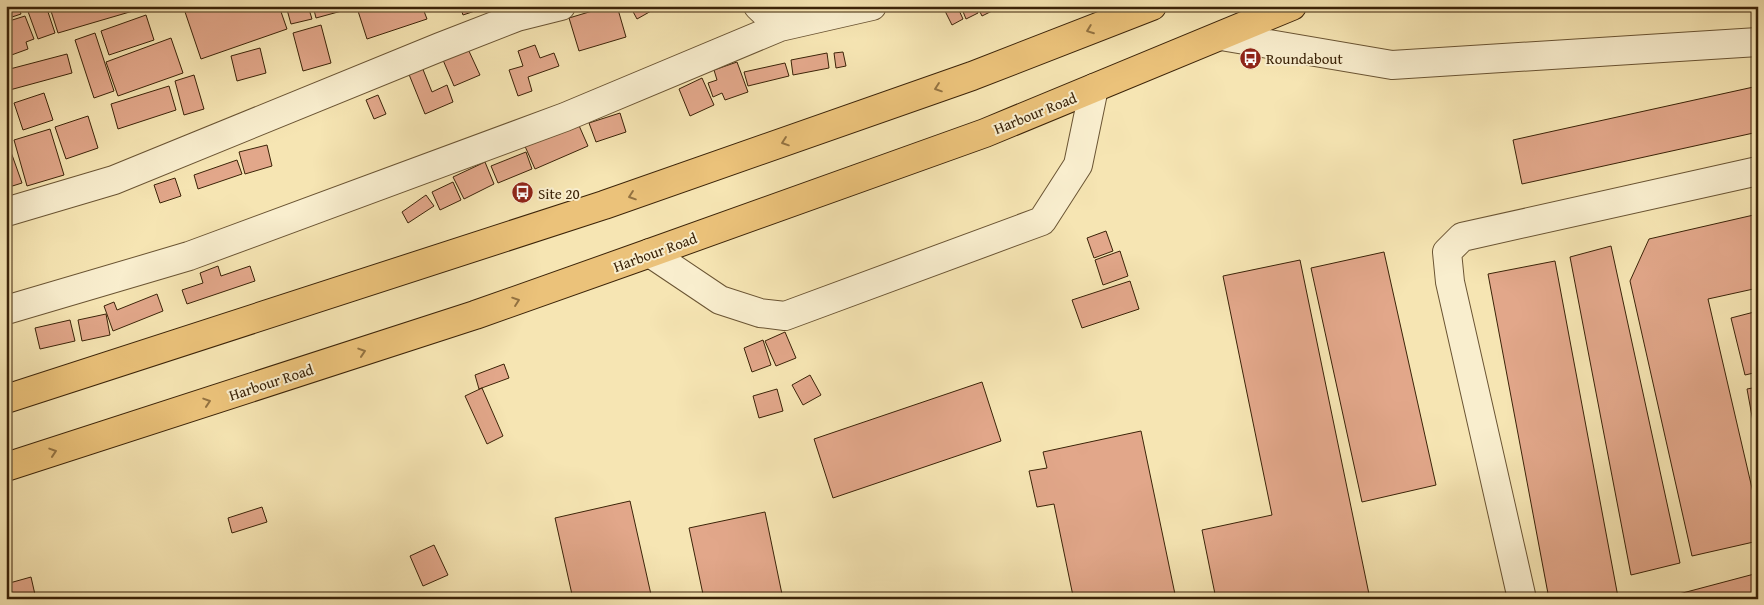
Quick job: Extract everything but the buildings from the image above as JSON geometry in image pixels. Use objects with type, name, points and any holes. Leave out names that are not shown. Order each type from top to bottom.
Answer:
[{"type":"highway","points":[[6,399],[604,205],[972,76],[1152,6]]},
{"type":"highway","name":"Harbour Road","points":[[6,467],[474,315],[650,254],[985,133],[1292,6]]},
{"type":"street","points":[[6,212],[114,180],[457,40],[517,17],[561,6]]},
{"type":"street","points":[[758,6],[780,27]]},
{"type":"street","points":[[6,310],[189,256],[565,117],[780,27],[872,6]]},
{"type":"street","points":[[1221,36],[1392,65],[1758,42]]},
{"type":"street","points":[[650,254],[720,300],[760,313],[785,316],[1042,222],[1078,165],[1094,88]]},
{"type":"street","points":[[1522,599],[1450,282],[1447,252],[1462,237],[1758,171]]},
{"type":"place","name":"Roundabout","points":[[1250,58]]},
{"type":"place","name":"Site 20","points":[[522,193]]}]
